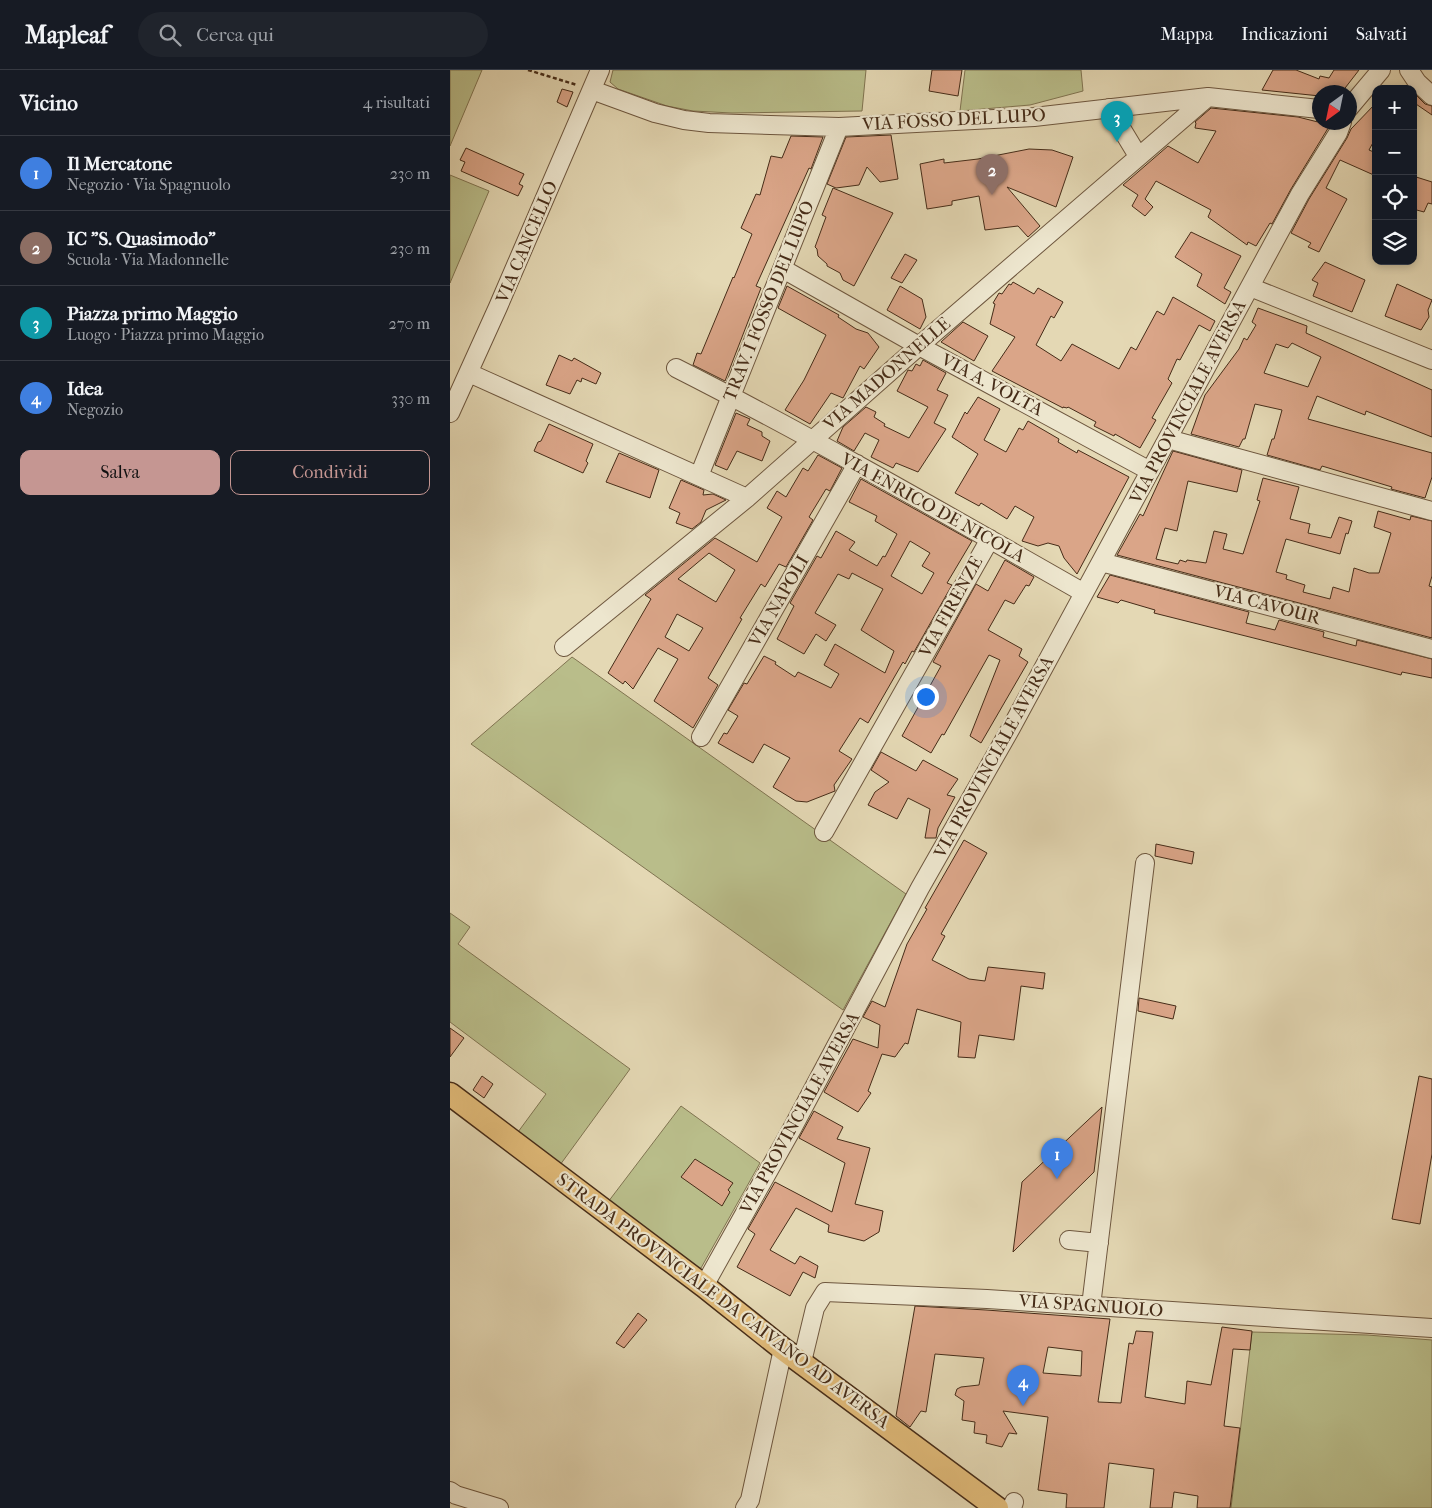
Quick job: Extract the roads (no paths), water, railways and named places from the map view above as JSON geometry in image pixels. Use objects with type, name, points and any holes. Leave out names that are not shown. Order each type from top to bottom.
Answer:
[{"type":"main road","name":"STRADA PROVINCIALE DA CAIVANO AD AVERSA","points":[[450,1094],[704,1286],[784,1349],[1008,1506]]},
{"type":"street","name":"VIA CANCELLO","points":[[450,413],[600,70]]},
{"type":"street","points":[[1357,99],[1381,70]]},
{"type":"street","points":[[1409,70],[1417,82],[1432,96]]},
{"type":"street","name":"VIA FOSSO DEL LUPO","points":[[592,90],[655,113],[684,120],[709,123],[839,127],[1034,116],[1208,97],[1312,108]]},
{"type":"street","name":"VIA MADONNELLE","points":[[564,647],[747,498],[919,346],[1208,97]]},
{"type":"street","points":[[1109,108],[1138,156]]},
{"type":"street","name":"TRAV. I FOSSO DEL LUPO","points":[[699,476],[839,127]]},
{"type":"street","name":"VIA PROVINCIALE AVERSA","points":[[704,1286],[793,1127],[920,888],[1011,728],[1250,286],[1339,130]]},
{"type":"street","name":"VIA A. VOLTA","points":[[783,269],[919,346],[1150,471]]},
{"type":"street","points":[[1250,286],[1432,360]]},
{"type":"street","name":"VIA ENRICO DE NICOLA","points":[[676,368],[857,464],[1084,593]]},
{"type":"street","points":[[468,372],[747,498]]},
{"type":"street","points":[[1168,439],[1432,511]]},
{"type":"street","name":"VIA NAPOLI","points":[[701,737],[857,464]]},
{"type":"street","name":"VIA FIRENZE","points":[[824,832],[990,539]]},
{"type":"street","name":"VIA CAVOUR","points":[[1101,562],[1432,649]]},
{"type":"street","points":[[1091,1306],[1145,863]]},
{"type":"street","points":[[1069,1240],[1099,1243]]},
{"type":"street","name":"VIA SPAGNUOLO","points":[[802,1362],[815,1308],[825,1292],[1045,1297],[1091,1306],[1432,1328]]},
{"type":"street","points":[[745,1508],[750,1500],[784,1349]]},
{"type":"street","points":[[450,1491],[456,1495],[499,1508]]},
{"type":"place","name":"Piazza primo Maggio","points":[[1117,142]]},
{"type":"place","name":"IC \"S. Quasimodo\"","points":[[992,195]]},
{"type":"place","name":"Il Mercatone","points":[[1057,1179]]},
{"type":"place","name":"Idea","points":[[1023,1406]]}]
